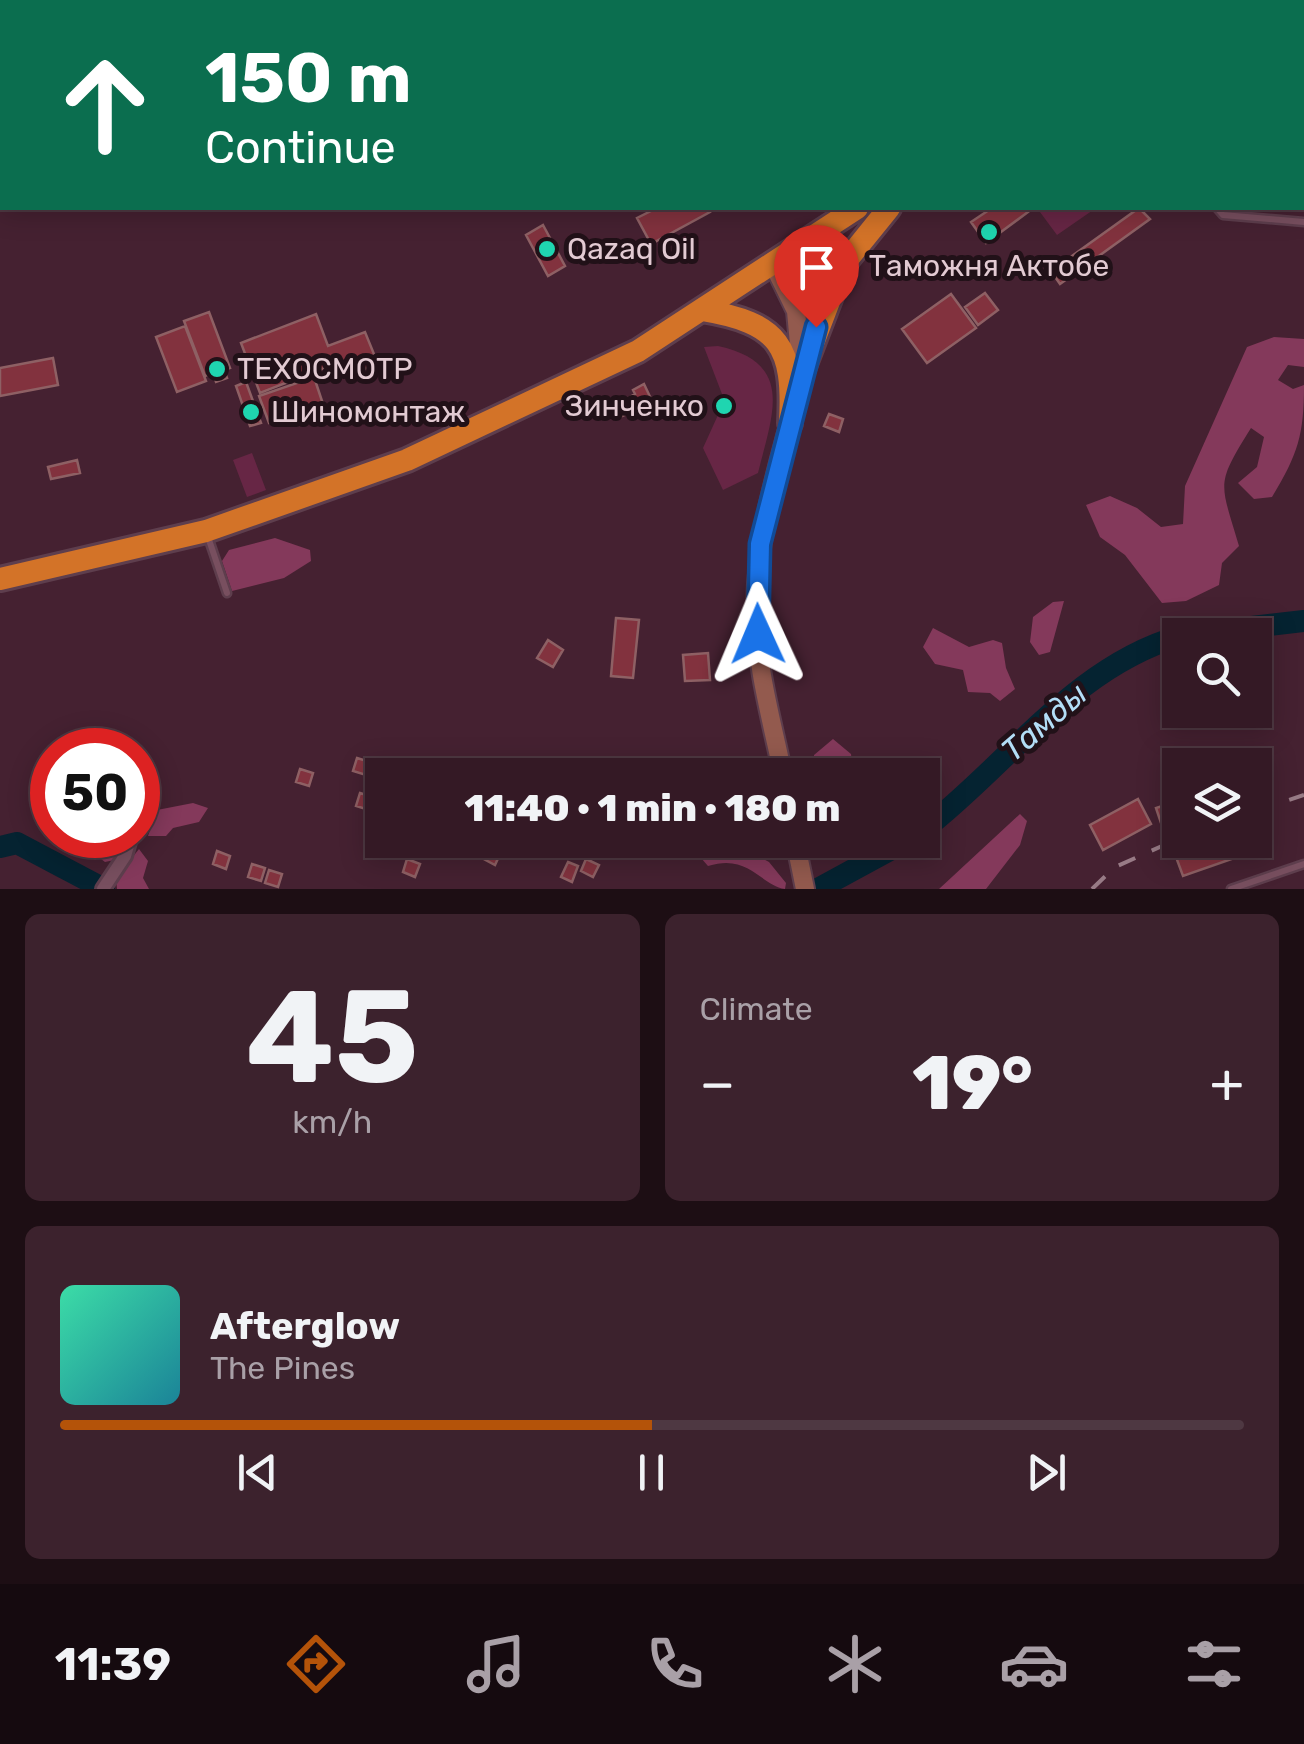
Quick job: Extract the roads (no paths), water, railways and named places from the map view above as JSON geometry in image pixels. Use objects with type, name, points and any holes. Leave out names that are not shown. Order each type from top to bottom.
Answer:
[{"type":"highway","points":[[0,579],[206,531],[407,460],[638,350],[854,210]]},
{"type":"highway","points":[[800,378],[843,265],[888,210]]},
{"type":"highway","points":[[702,310],[741,317],[764,330],[786,355],[792,377],[790,423]]},
{"type":"main road","points":[[772,262],[796,311],[801,339],[800,378],[760,544],[756,610],[760,658],[780,758]]},
{"type":"main road","points":[[799,858],[805,889]]},
{"type":"street","points":[[103,889],[124,858]]},
{"type":"lane","points":[[1218,210],[1222,215],[1304,222]]},
{"type":"lane","points":[[206,531],[227,593]]},
{"type":"lane","points":[[1231,889],[1304,864]]},
{"type":"waterway","name":"Тамды","points":[[1272,625],[1304,621]]},
{"type":"waterway","name":"Тамды","points":[[940,816],[1074,694],[1107,670],[1162,643]]},
{"type":"waterway","name":"Тамды","points":[[0,847],[17,843],[104,889]]},
{"type":"waterway","name":"Тамды","points":[[818,889],[875,858]]},
{"type":"railway","points":[[1272,805],[1304,795]]},
{"type":"railway","points":[[1092,889],[1115,867],[1162,846]]},
{"type":"place","name":"Таможня Актобе","points":[[989,232]]},
{"type":"place","name":"Qazaq Oil","points":[[547,249]]},
{"type":"place","name":"ТЕХОСМОТР","points":[[217,369]]},
{"type":"place","name":"Зинченко","points":[[724,406]]},
{"type":"place","name":"Шиномонтаж","points":[[251,412]]}]
